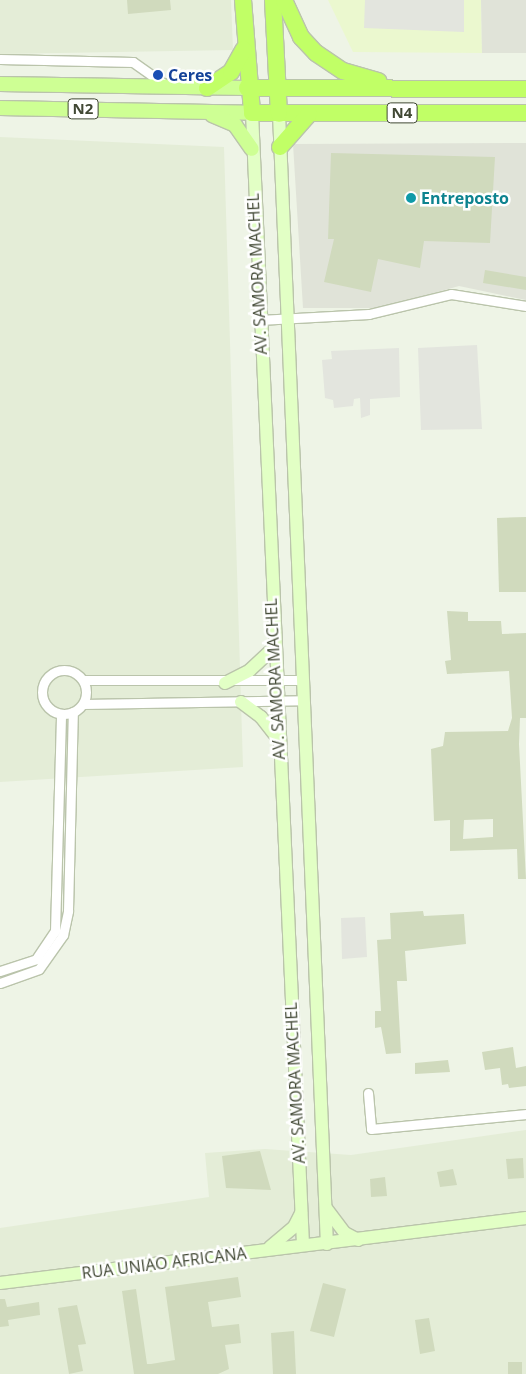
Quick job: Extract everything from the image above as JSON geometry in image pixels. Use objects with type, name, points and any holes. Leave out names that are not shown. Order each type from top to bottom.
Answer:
[{"type":"highway","points":[[242,0],[247,88],[252,113]]},
{"type":"highway","points":[[273,0],[276,88],[279,114]]},
{"type":"highway","points":[[284,0],[301,37],[343,71],[372,80],[446,88]]},
{"type":"highway","points":[[207,88],[231,72],[245,46]]},
{"type":"highway","name":"N4","points":[[247,88],[526,89]]},
{"type":"highway","name":"N4","points":[[252,113],[526,113]]},
{"type":"highway","points":[[280,147],[309,114]]},
{"type":"main road","name":"N2","points":[[0,84],[247,88]]},
{"type":"main road","name":"N2","points":[[0,108],[252,113]]},
{"type":"main road","points":[[201,112],[235,125],[252,149]]},
{"type":"main road","name":"AV. SAMORA MACHEL","points":[[252,113],[259,320],[303,1244]]},
{"type":"main road","name":"AV. SAMORA MACHEL","points":[[279,114],[327,1244]]},
{"type":"main road","points":[[225,683],[250,670],[274,648]]},
{"type":"main road","points":[[241,702],[261,718],[278,739]]},
{"type":"main road","points":[[326,1208],[345,1233],[358,1240]]},
{"type":"main road","points":[[264,1251],[284,1238],[302,1212]]},
{"type":"main road","name":"RUA UNIAO AFRICANA","points":[[0,1284],[264,1251],[303,1244],[327,1244],[526,1218]]},
{"type":"street","points":[[0,59],[133,62],[169,88]]},
{"type":"street","points":[[259,320],[369,314],[456,293],[526,306]]},
{"type":"street","points":[[0,972],[36,959],[55,931],[61,714],[43,698],[50,675],[67,671],[83,680],[225,683],[302,680]]},
{"type":"street","points":[[83,680],[83,704]]},
{"type":"street","points":[[61,714],[74,712],[83,704],[304,700]]},
{"type":"street","points":[[0,983],[39,969],[63,935],[68,911],[74,712]]},
{"type":"street","points":[[368,1093],[371,1129],[526,1114]]},
{"type":"shaded area","points":[[0,0],[231,0],[233,50],[0,54]]},
{"type":"shaded area","points":[[328,0],[481,0],[482,53],[353,52]]},
{"type":"shaded area","points":[[365,0],[464,0],[464,32],[364,28]]},
{"type":"shaded area","points":[[481,0],[526,0],[526,53],[482,53]]},
{"type":"shaded area","points":[[0,137],[224,147],[243,767],[0,782]]},
{"type":"shaded area","points":[[526,143],[526,300],[459,286],[381,308],[303,308],[293,144]]},
{"type":"shaded area","points":[[477,345],[482,429],[421,430],[418,348]]},
{"type":"shaded area","points":[[399,348],[400,397],[370,399],[370,415],[361,418],[360,398],[354,399],[353,406],[334,408],[333,400],[325,398],[322,360],[332,359],[331,351]]},
{"type":"shaded area","points":[[365,917],[367,957],[342,959],[341,918]]},
{"type":"shaded area","points":[[526,1130],[526,1374],[0,1374],[0,1228],[209,1197],[205,1153],[265,1149],[351,1155]]},
{"type":"building","points":[[127,0],[170,0],[171,10],[128,14]]},
{"type":"building","name":"Entreposto","points":[[331,153],[495,157],[490,243],[424,241],[420,268],[378,259],[371,292],[324,282],[334,239],[328,239]]},
{"type":"building","points":[[485,270],[526,277],[526,290],[483,283]]},
{"type":"building","points":[[526,517],[526,592],[499,592],[497,518]]},
{"type":"building","points":[[447,611],[468,612],[468,621],[501,621],[502,634],[526,633],[526,718],[520,718],[519,744],[526,879],[518,879],[517,849],[450,851],[450,820],[434,821],[431,749],[443,746],[445,732],[508,731],[512,718],[509,671],[447,674],[445,661],[451,660]],"holes":[[[493,819],[493,837],[463,839],[464,820]]]},
{"type":"building","points":[[423,911],[424,916],[464,914],[466,944],[405,951],[407,981],[397,981],[401,1053],[386,1054],[381,1027],[375,1028],[375,1011],[381,1011],[377,940],[391,939],[390,913]]},
{"type":"building","points":[[513,1047],[516,1068],[526,1066],[526,1086],[509,1088],[508,1084],[502,1085],[500,1068],[485,1070],[482,1052]]},
{"type":"building","points":[[448,1060],[450,1072],[415,1074],[415,1063]]},
{"type":"building","points":[[260,1151],[271,1190],[226,1188],[222,1156]]},
{"type":"building","points":[[523,1158],[524,1178],[508,1179],[506,1159]]},
{"type":"building","points":[[453,1169],[457,1185],[440,1187],[437,1172]]},
{"type":"building","points":[[385,1177],[387,1196],[371,1197],[370,1179]]},
{"type":"building","points":[[238,1277],[241,1297],[208,1302],[212,1327],[239,1324],[241,1343],[225,1345],[229,1369],[218,1374],[134,1374],[122,1291],[136,1289],[147,1364],[151,1364],[175,1360],[165,1287]]},
{"type":"building","points":[[323,1283],[346,1289],[334,1337],[310,1331]]},
{"type":"building","points":[[0,1299],[5,1299],[7,1307],[39,1302],[40,1315],[8,1320],[9,1326],[0,1327]]},
{"type":"building","points":[[77,1305],[86,1344],[78,1345],[83,1371],[69,1374],[58,1308]]},
{"type":"building","points":[[429,1318],[435,1351],[420,1354],[415,1320]]},
{"type":"building","points":[[294,1331],[296,1374],[273,1374],[271,1333]]},
{"type":"building","points":[[508,1362],[522,1362],[522,1374],[508,1374]]},
{"type":"place","name":"Ceres","points":[[158,75]]},
{"type":"place","name":"Entreposto","points":[[411,198]]}]
